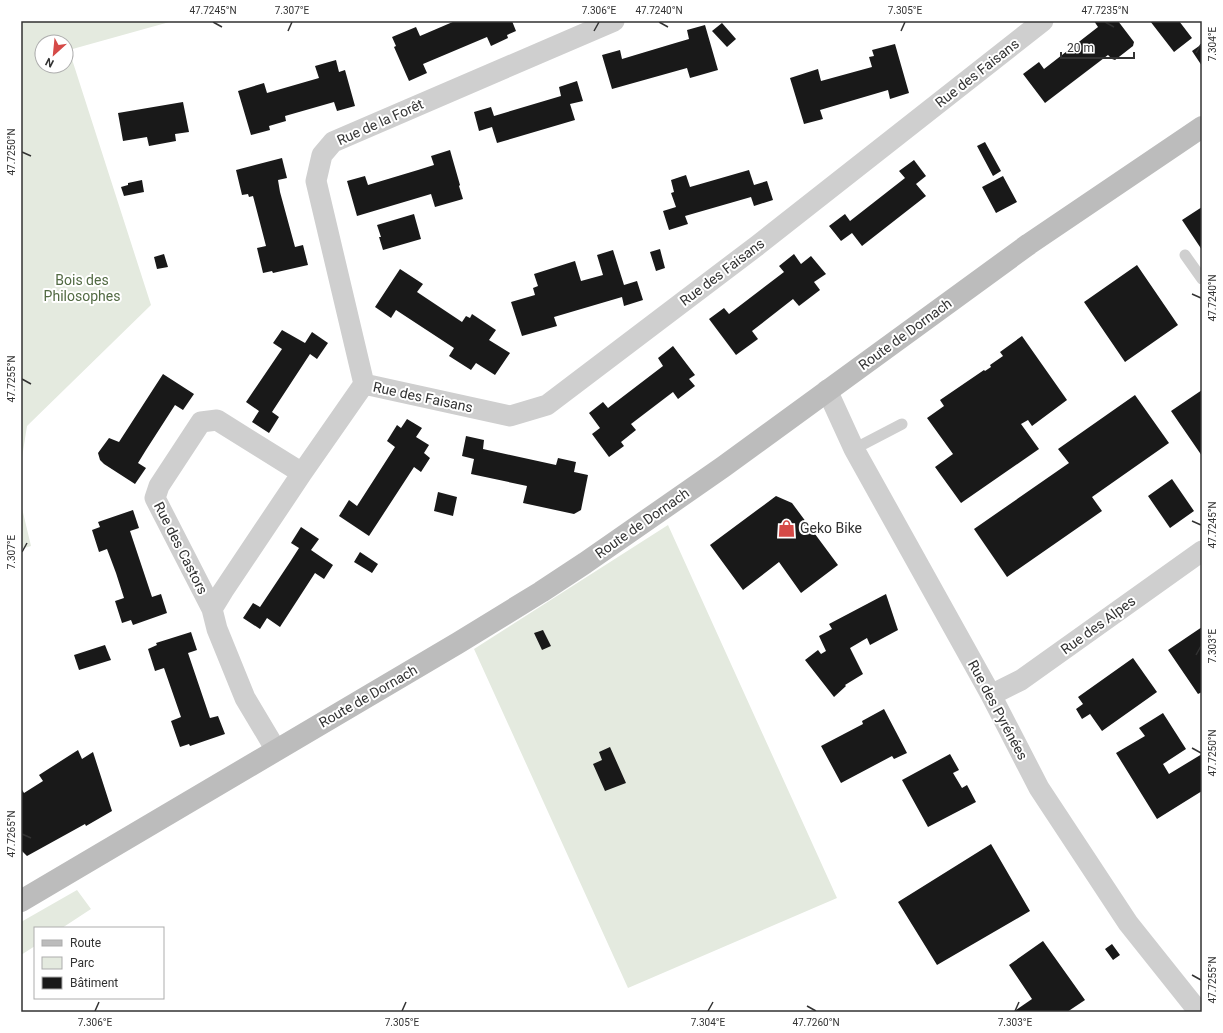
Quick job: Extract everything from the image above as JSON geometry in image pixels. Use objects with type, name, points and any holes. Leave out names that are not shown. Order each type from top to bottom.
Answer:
[{"type":"main road","name":"Route de Dornach","points":[[24,895],[56,880],[542,592],[723,467],[1029,244],[1202,128]]},
{"type":"street","name":"Rue de la Forêt","points":[[364,384],[316,181],[322,155],[333,142],[614,21]]},
{"type":"street","name":"Rue des Faisans","points":[[364,384],[510,416],[547,405],[758,245],[1043,21]]},
{"type":"street","name":"Rue des Castors","points":[[212,609],[302,473],[364,384]]},
{"type":"street","name":"Rue des Pyrénées","points":[[827,390],[854,449],[991,695],[1039,788],[1128,923],[1199,1012]]},
{"type":"street","name":"Rue des Castors","points":[[276,750],[245,698],[217,629],[212,609],[155,498],[158,486],[201,422],[217,420],[302,473]]},
{"type":"street","name":"Rue des Alpes","points":[[991,695],[1021,680],[1202,551]]},
{"type":"lane","points":[[1185,254],[1202,279]]},
{"type":"lane","points":[[854,449],[902,424]]},
{"type":"green space","name":"Bois des Philosophes","points":[[21,21],[173,21],[74,49],[74,34],[34,34],[34,74],[74,74],[74,66],[151,305],[27,426],[21,464]]},
{"type":"green space","points":[[21,504],[31,546],[21,549]]},
{"type":"green space","points":[[668,525],[837,898],[628,988],[474,649]]},
{"type":"green space","points":[[77,890],[91,909],[64,927],[34,927],[34,947],[21,955],[21,922]]},
{"type":"building","points":[[455,21],[512,21],[516,31],[507,35],[508,38],[491,46],[487,37],[423,64],[427,73],[409,81],[394,47],[396,46],[392,37],[416,27],[420,36]]},
{"type":"building","points":[[1094,21],[1118,21],[1134,42],[1133,46],[1115,60],[1108,55],[1045,103],[1023,74],[1039,62],[1044,69],[1098,27]]},
{"type":"building","points":[[1150,21],[1179,21],[1192,38],[1174,52]]},
{"type":"building","points":[[722,23],[736,39],[727,47],[712,31]]},
{"type":"building","points":[[705,25],[718,70],[690,78],[687,68],[612,89],[602,55],[620,50],[622,59],[689,39],[687,30]]},
{"type":"building","points":[[895,44],[909,93],[890,99],[888,90],[820,110],[823,119],[804,124],[790,78],[818,69],[821,81],[872,67],[869,57],[874,56],[872,50]]},
{"type":"building","points":[[1202,44],[1202,66],[1192,51]]},
{"type":"building","points":[[336,60],[339,72],[345,70],[355,106],[337,111],[334,102],[285,116],[286,121],[269,126],[270,130],[251,135],[238,91],[264,83],[267,93],[319,78],[315,66]]},
{"type":"building","points":[[577,81],[583,101],[570,104],[575,120],[497,143],[492,127],[479,131],[474,112],[491,107],[494,116],[561,96],[559,87]]},
{"type":"building","points":[[183,102],[189,132],[175,134],[176,141],[149,146],[147,137],[123,141],[118,113]]},
{"type":"building","points":[[985,142],[1001,171],[993,176],[977,146]]},
{"type":"building","points":[[450,150],[463,199],[435,207],[431,194],[357,216],[347,181],[365,176],[368,185],[418,170],[434,165],[431,156]]},
{"type":"building","points":[[282,158],[287,178],[278,180],[280,192],[295,247],[303,245],[308,265],[273,273],[272,271],[263,273],[257,248],[266,246],[253,196],[249,197],[248,194],[242,195],[236,170]]},
{"type":"building","points":[[914,160],[926,176],[916,184],[926,196],[862,246],[852,233],[841,241],[829,226],[845,214],[850,221],[905,178],[899,171]]},
{"type":"building","points":[[749,170],[754,185],[767,181],[773,200],[754,206],[751,197],[685,216],[688,224],[669,230],[663,211],[676,207],[671,193],[674,192],[671,180],[686,175],[690,187]]},
{"type":"building","points":[[1003,176],[1017,202],[996,213],[982,187]]},
{"type":"building","points":[[142,180],[144,192],[124,196],[121,187],[128,185],[128,183]]},
{"type":"building","points":[[1202,207],[1202,250],[1182,220]]},
{"type":"building","points":[[414,214],[421,239],[383,250],[377,225]]},
{"type":"building","points":[[660,249],[665,268],[656,271],[650,252]]},
{"type":"building","points":[[613,250],[624,285],[637,281],[643,300],[624,306],[622,297],[554,317],[557,326],[522,336],[511,302],[535,295],[533,288],[538,286],[534,274],[575,261],[581,281],[603,275],[597,255]]},
{"type":"building","points":[[164,254],[168,267],[157,269],[154,257]]},
{"type":"building","points":[[794,254],[801,264],[811,256],[826,274],[814,282],[820,290],[799,306],[793,299],[752,331],[758,339],[736,355],[709,319],[724,308],[729,314],[784,272],[779,266]]},
{"type":"building","points":[[1137,265],[1178,325],[1125,362],[1084,302]]},
{"type":"building","points":[[400,269],[423,284],[417,292],[462,322],[466,316],[470,318],[472,314],[496,330],[489,340],[510,353],[495,375],[476,363],[471,370],[449,356],[454,348],[396,310],[391,318],[375,307]]},
{"type":"building","points":[[282,330],[305,343],[312,332],[328,343],[317,359],[310,354],[272,412],[279,417],[269,433],[252,422],[259,411],[246,402],[282,349],[273,343]]},
{"type":"building","points":[[1022,336],[1067,400],[1032,426],[1028,420],[1021,424],[1039,449],[961,503],[935,467],[953,454],[927,418],[944,406],[940,400],[984,370],[985,371],[991,367],[990,365],[1003,356],[1000,352]]},
{"type":"building","points":[[673,346],[695,375],[689,379],[695,386],[678,399],[673,392],[631,424],[636,430],[621,442],[624,446],[609,457],[592,434],[600,428],[589,413],[603,402],[608,408],[663,366],[658,358]]},
{"type":"building","points":[[163,374],[194,394],[183,410],[175,405],[138,463],[146,468],[135,484],[104,464],[100,460],[98,453],[109,438],[119,442]]},
{"type":"building","points":[[1202,390],[1202,456],[1171,411]]},
{"type":"building","points":[[1135,395],[1169,443],[1092,497],[1102,511],[1007,577],[974,529],[1069,463],[1058,449]]},
{"type":"building","points":[[407,419],[422,428],[416,437],[429,445],[424,453],[430,458],[421,472],[414,467],[369,536],[339,516],[349,500],[357,506],[395,447],[387,441],[397,425],[401,428]]},
{"type":"building","points":[[466,436],[484,440],[483,449],[556,465],[558,458],[576,462],[574,472],[588,475],[581,510],[574,514],[523,503],[527,486],[471,474],[474,459],[462,456]]},
{"type":"building","points":[[1172,479],[1194,511],[1170,528],[1148,496]]},
{"type":"building","points":[[438,492],[457,497],[453,516],[434,511]]},
{"type":"building","points":[[776,496],[792,503],[838,565],[801,593],[779,562],[743,590],[710,545]]},
{"type":"building","points":[[133,510],[139,528],[130,531],[152,597],[161,594],[167,613],[133,625],[131,620],[122,623],[115,601],[124,598],[116,573],[107,549],[99,552],[92,530],[100,527],[98,522]]},
{"type":"building","points":[[301,527],[319,539],[311,550],[333,565],[324,579],[315,573],[280,627],[267,618],[260,629],[243,618],[253,603],[260,607],[299,548],[291,543]]},
{"type":"building","points":[[360,552],[378,564],[372,573],[354,562]]},
{"type":"building","points":[[886,594],[898,630],[870,645],[867,638],[850,648],[863,674],[845,685],[846,686],[834,697],[805,660],[818,650],[821,654],[826,651],[819,636],[832,629],[829,624]]},
{"type":"building","points":[[1202,627],[1202,692],[1198,694],[1168,650]]},
{"type":"building","points":[[543,630],[551,646],[542,650],[534,633]]},
{"type":"building","points":[[191,632],[197,650],[188,653],[210,718],[218,716],[225,734],[190,746],[189,744],[180,747],[171,721],[181,717],[164,668],[155,671],[148,649],[157,645],[156,643]]},
{"type":"building","points":[[105,645],[111,660],[79,670],[74,655]]},
{"type":"building","points":[[1133,658],[1157,692],[1102,731],[1090,714],[1082,719],[1076,709],[1083,704],[1078,697]]},
{"type":"building","points":[[884,709],[907,753],[894,759],[892,756],[841,783],[821,746],[863,724],[862,721]]},
{"type":"building","points":[[1163,713],[1186,749],[1163,764],[1169,774],[1202,754],[1202,791],[1157,819],[1116,753],[1145,736],[1139,728]]},
{"type":"building","points":[[610,747],[626,783],[605,791],[593,764],[602,760],[599,752]]},
{"type":"building","points":[[78,750],[82,759],[93,752],[112,811],[27,856],[21,850],[21,788],[24,793],[43,781],[39,775]]},
{"type":"building","points":[[950,754],[959,770],[953,773],[962,788],[967,785],[976,802],[928,827],[902,780]]},
{"type":"building","points":[[991,844],[1030,911],[937,965],[898,902]]},
{"type":"building","points":[[1043,941],[1085,1000],[1067,1012],[1013,1012],[1032,999],[1009,965]]},
{"type":"building","points":[[1112,944],[1120,955],[1113,960],[1105,949]]},
{"type":"place","name":"Geko Bike","points":[[787,528]]}]
